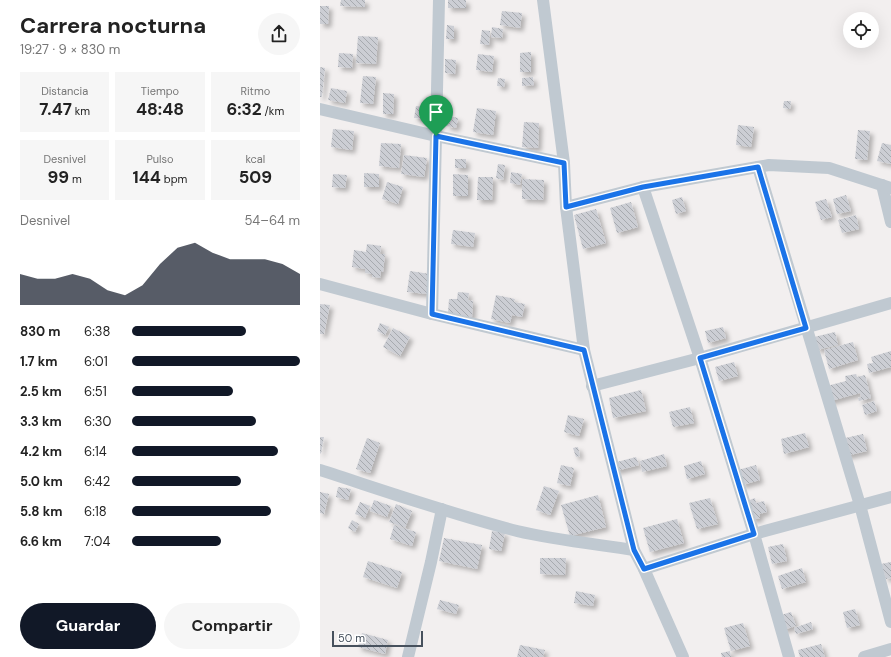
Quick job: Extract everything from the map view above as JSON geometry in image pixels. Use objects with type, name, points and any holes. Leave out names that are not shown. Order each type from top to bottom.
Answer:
[{"type":"street","points":[[432,314],[439,0]]},
{"type":"street","points":[[543,0],[564,163],[566,207],[584,350],[634,550],[683,657]]},
{"type":"street","points":[[320,109],[436,136],[564,163]]},
{"type":"street","points":[[566,207],[643,187],[769,165],[829,168],[887,186],[891,222]]},
{"type":"street","points":[[758,167],[860,505],[891,622]]},
{"type":"street","points":[[643,187],[700,358],[754,534],[789,657]]},
{"type":"street","points":[[320,284],[432,314],[584,350]]},
{"type":"street","points":[[592,386],[700,358],[891,303]]},
{"type":"street","points":[[320,470],[442,509],[518,531],[569,541],[634,550]]},
{"type":"street","points":[[644,569],[754,534],[891,497]]},
{"type":"street","points":[[408,657],[442,509]]},
{"type":"street","points":[[864,657],[891,649]]},
{"type":"building","points":[[341,0],[365,0],[365,7],[340,6]]},
{"type":"building","points":[[448,0],[466,0],[466,8],[448,8]]},
{"type":"building","points":[[320,6],[329,6],[328,24],[320,24]]},
{"type":"building","points":[[502,11],[522,13],[520,28],[500,25]]},
{"type":"building","points":[[447,25],[454,26],[454,39],[446,39]]},
{"type":"building","points":[[492,27],[503,29],[502,38],[491,37]]},
{"type":"building","points":[[482,30],[490,31],[489,45],[480,44]]},
{"type":"building","points":[[358,36],[378,37],[376,64],[356,63]]},
{"type":"building","points":[[531,52],[531,72],[520,72],[520,53]]},
{"type":"building","points":[[339,53],[353,54],[352,68],[338,67]]},
{"type":"building","points":[[478,54],[494,56],[492,72],[476,70]]},
{"type":"building","points":[[445,59],[456,60],[455,74],[445,73]]},
{"type":"building","points":[[320,67],[325,68],[322,97],[320,97]]},
{"type":"building","points":[[363,76],[376,77],[373,104],[360,103]]},
{"type":"building","points":[[533,77],[534,85],[522,86],[522,78]]},
{"type":"building","points":[[498,78],[505,79],[504,87],[497,86]]},
{"type":"building","points":[[331,88],[347,91],[345,103],[328,100]]},
{"type":"building","points":[[383,93],[394,94],[393,114],[383,114]]},
{"type":"building","points":[[784,101],[791,101],[790,109],[783,108]]},
{"type":"building","points":[[416,106],[427,107],[426,119],[414,118]]},
{"type":"building","points":[[477,108],[496,111],[493,135],[473,132]]},
{"type":"building","points":[[449,116],[458,118],[456,128],[446,126]]},
{"type":"building","points":[[524,122],[539,123],[538,148],[522,147]]},
{"type":"building","points":[[738,125],[754,127],[751,147],[736,145]]},
{"type":"building","points":[[333,129],[354,131],[352,150],[331,147]]},
{"type":"building","points":[[858,130],[870,131],[867,160],[855,159]]},
{"type":"building","points":[[381,143],[401,144],[399,168],[379,166]]},
{"type":"building","points":[[882,143],[891,145],[891,164],[877,161]]},
{"type":"building","points":[[404,155],[427,158],[424,177],[401,174]]},
{"type":"building","points":[[455,159],[466,159],[466,168],[455,168]]},
{"type":"building","points":[[498,164],[505,165],[503,180],[496,178]]},
{"type":"building","points":[[511,172],[522,174],[520,185],[510,183]]},
{"type":"building","points":[[364,173],[379,174],[379,187],[364,187]]},
{"type":"building","points":[[333,174],[347,175],[345,188],[332,187]]},
{"type":"building","points":[[453,174],[468,175],[468,196],[453,196]]},
{"type":"building","points":[[478,177],[493,177],[492,200],[477,200]]},
{"type":"building","points":[[522,179],[544,180],[543,200],[522,199]]},
{"type":"building","points":[[387,182],[403,187],[398,204],[382,199]]},
{"type":"building","points":[[846,195],[851,211],[837,214],[833,199]]},
{"type":"building","points":[[682,197],[686,211],[676,214],[672,200]]},
{"type":"building","points":[[826,199],[832,217],[821,220],[815,202]]},
{"type":"building","points":[[631,202],[638,227],[617,233],[610,208]]},
{"type":"building","points":[[596,209],[606,243],[583,249],[574,215]]},
{"type":"building","points":[[856,215],[859,229],[842,233],[838,220]]},
{"type":"building","points":[[453,230],[475,233],[473,247],[451,244]]},
{"type":"building","points":[[367,244],[381,246],[380,254],[385,254],[383,272],[381,271],[380,278],[372,277],[372,274],[365,273],[365,269],[352,267],[354,250],[366,252]]},
{"type":"building","points":[[410,271],[430,274],[428,294],[407,292]]},
{"type":"building","points":[[458,292],[469,293],[468,300],[473,301],[472,317],[453,316],[454,313],[448,313],[449,299],[457,299]]},
{"type":"building","points":[[496,295],[515,299],[514,302],[525,304],[522,317],[512,315],[510,323],[491,319]]},
{"type":"building","points":[[320,304],[330,305],[324,334],[320,334]]},
{"type":"building","points":[[380,323],[389,327],[385,335],[377,331]]},
{"type":"building","points":[[723,327],[726,338],[708,343],[705,331]]},
{"type":"building","points":[[393,328],[410,337],[400,356],[383,347]]},
{"type":"building","points":[[835,332],[838,345],[817,350],[814,337]]},
{"type":"building","points":[[853,342],[858,360],[829,369],[824,350]]},
{"type":"building","points":[[891,351],[891,367],[869,373],[867,364],[873,363],[871,357]]},
{"type":"building","points":[[734,362],[738,376],[719,381],[715,367]]},
{"type":"building","points":[[856,374],[857,377],[865,375],[871,398],[859,401],[858,398],[861,397],[860,393],[827,402],[823,387],[846,381],[845,376]]},
{"type":"building","points":[[641,390],[646,411],[613,418],[609,398]]},
{"type":"building","points":[[874,401],[877,411],[865,415],[862,405]]},
{"type":"building","points":[[690,407],[694,423],[673,427],[669,412]]},
{"type":"building","points":[[568,415],[584,419],[579,436],[564,432]]},
{"type":"building","points":[[805,433],[809,447],[784,454],[781,439]]},
{"type":"building","points":[[863,434],[867,451],[846,456],[841,439]]},
{"type":"building","points":[[320,437],[324,437],[321,454],[320,453]]},
{"type":"building","points":[[367,438],[380,443],[370,473],[356,469]]},
{"type":"building","points":[[578,447],[580,456],[576,457],[573,448]]},
{"type":"building","points":[[664,454],[667,466],[642,472],[640,461]]},
{"type":"building","points":[[636,457],[639,465],[616,471],[613,463]]},
{"type":"building","points":[[701,461],[705,474],[687,479],[684,466]]},
{"type":"building","points":[[561,465],[574,468],[570,486],[557,483]]},
{"type":"building","points":[[756,465],[760,480],[742,485],[738,470]]},
{"type":"building","points":[[544,486],[559,491],[550,515],[536,510]]},
{"type":"building","points":[[338,487],[351,489],[348,500],[336,497]]},
{"type":"building","points":[[320,492],[329,494],[324,514],[320,513]]},
{"type":"building","points":[[598,495],[606,527],[570,536],[561,505]]},
{"type":"building","points":[[710,498],[718,524],[697,529],[689,503]]},
{"type":"building","points":[[755,498],[756,503],[764,501],[767,512],[759,514],[760,518],[752,520],[747,501]]},
{"type":"building","points":[[374,500],[391,506],[387,517],[370,511]]},
{"type":"building","points":[[360,502],[370,506],[365,518],[355,514]]},
{"type":"building","points":[[396,504],[412,511],[405,528],[389,522]]},
{"type":"building","points":[[677,519],[684,543],[650,552],[643,528]]},
{"type":"building","points":[[352,520],[359,524],[355,532],[348,528]]},
{"type":"building","points":[[394,525],[416,532],[412,546],[390,539]]},
{"type":"building","points":[[492,531],[505,533],[501,551],[489,549]]},
{"type":"building","points":[[444,538],[482,545],[477,569],[439,561]]},
{"type":"building","points":[[783,544],[787,561],[772,564],[768,547]]},
{"type":"building","points":[[540,558],[566,558],[565,575],[540,574]]},
{"type":"building","points":[[368,561],[402,572],[397,588],[363,577]]},
{"type":"building","points":[[891,562],[891,578],[886,579],[881,564]]},
{"type":"building","points":[[802,568],[806,582],[782,589],[778,576]]},
{"type":"building","points":[[576,591],[595,595],[593,606],[574,603]]},
{"type":"building","points":[[440,600],[459,605],[456,614],[437,609]]},
{"type":"building","points":[[855,609],[860,625],[847,628],[843,612]]},
{"type":"building","points":[[791,612],[796,626],[783,630],[778,616]]},
{"type":"building","points":[[811,622],[813,629],[796,634],[794,628]]},
{"type":"building","points":[[743,623],[750,646],[731,651],[724,628]]},
{"type":"building","points":[[362,633],[388,640],[385,654],[358,647]]},
{"type":"building","points":[[821,644],[825,657],[800,657],[798,650]]},
{"type":"building","points":[[520,645],[545,650],[543,657],[517,657]]},
{"type":"building","points":[[730,651],[731,657],[722,657],[721,653]]},
{"type":"route","points":[[436,136],[564,163],[566,207],[643,187],[758,167],[806,328],[700,358],[754,534],[644,569],[634,550],[584,350],[432,314],[436,136]]}]
